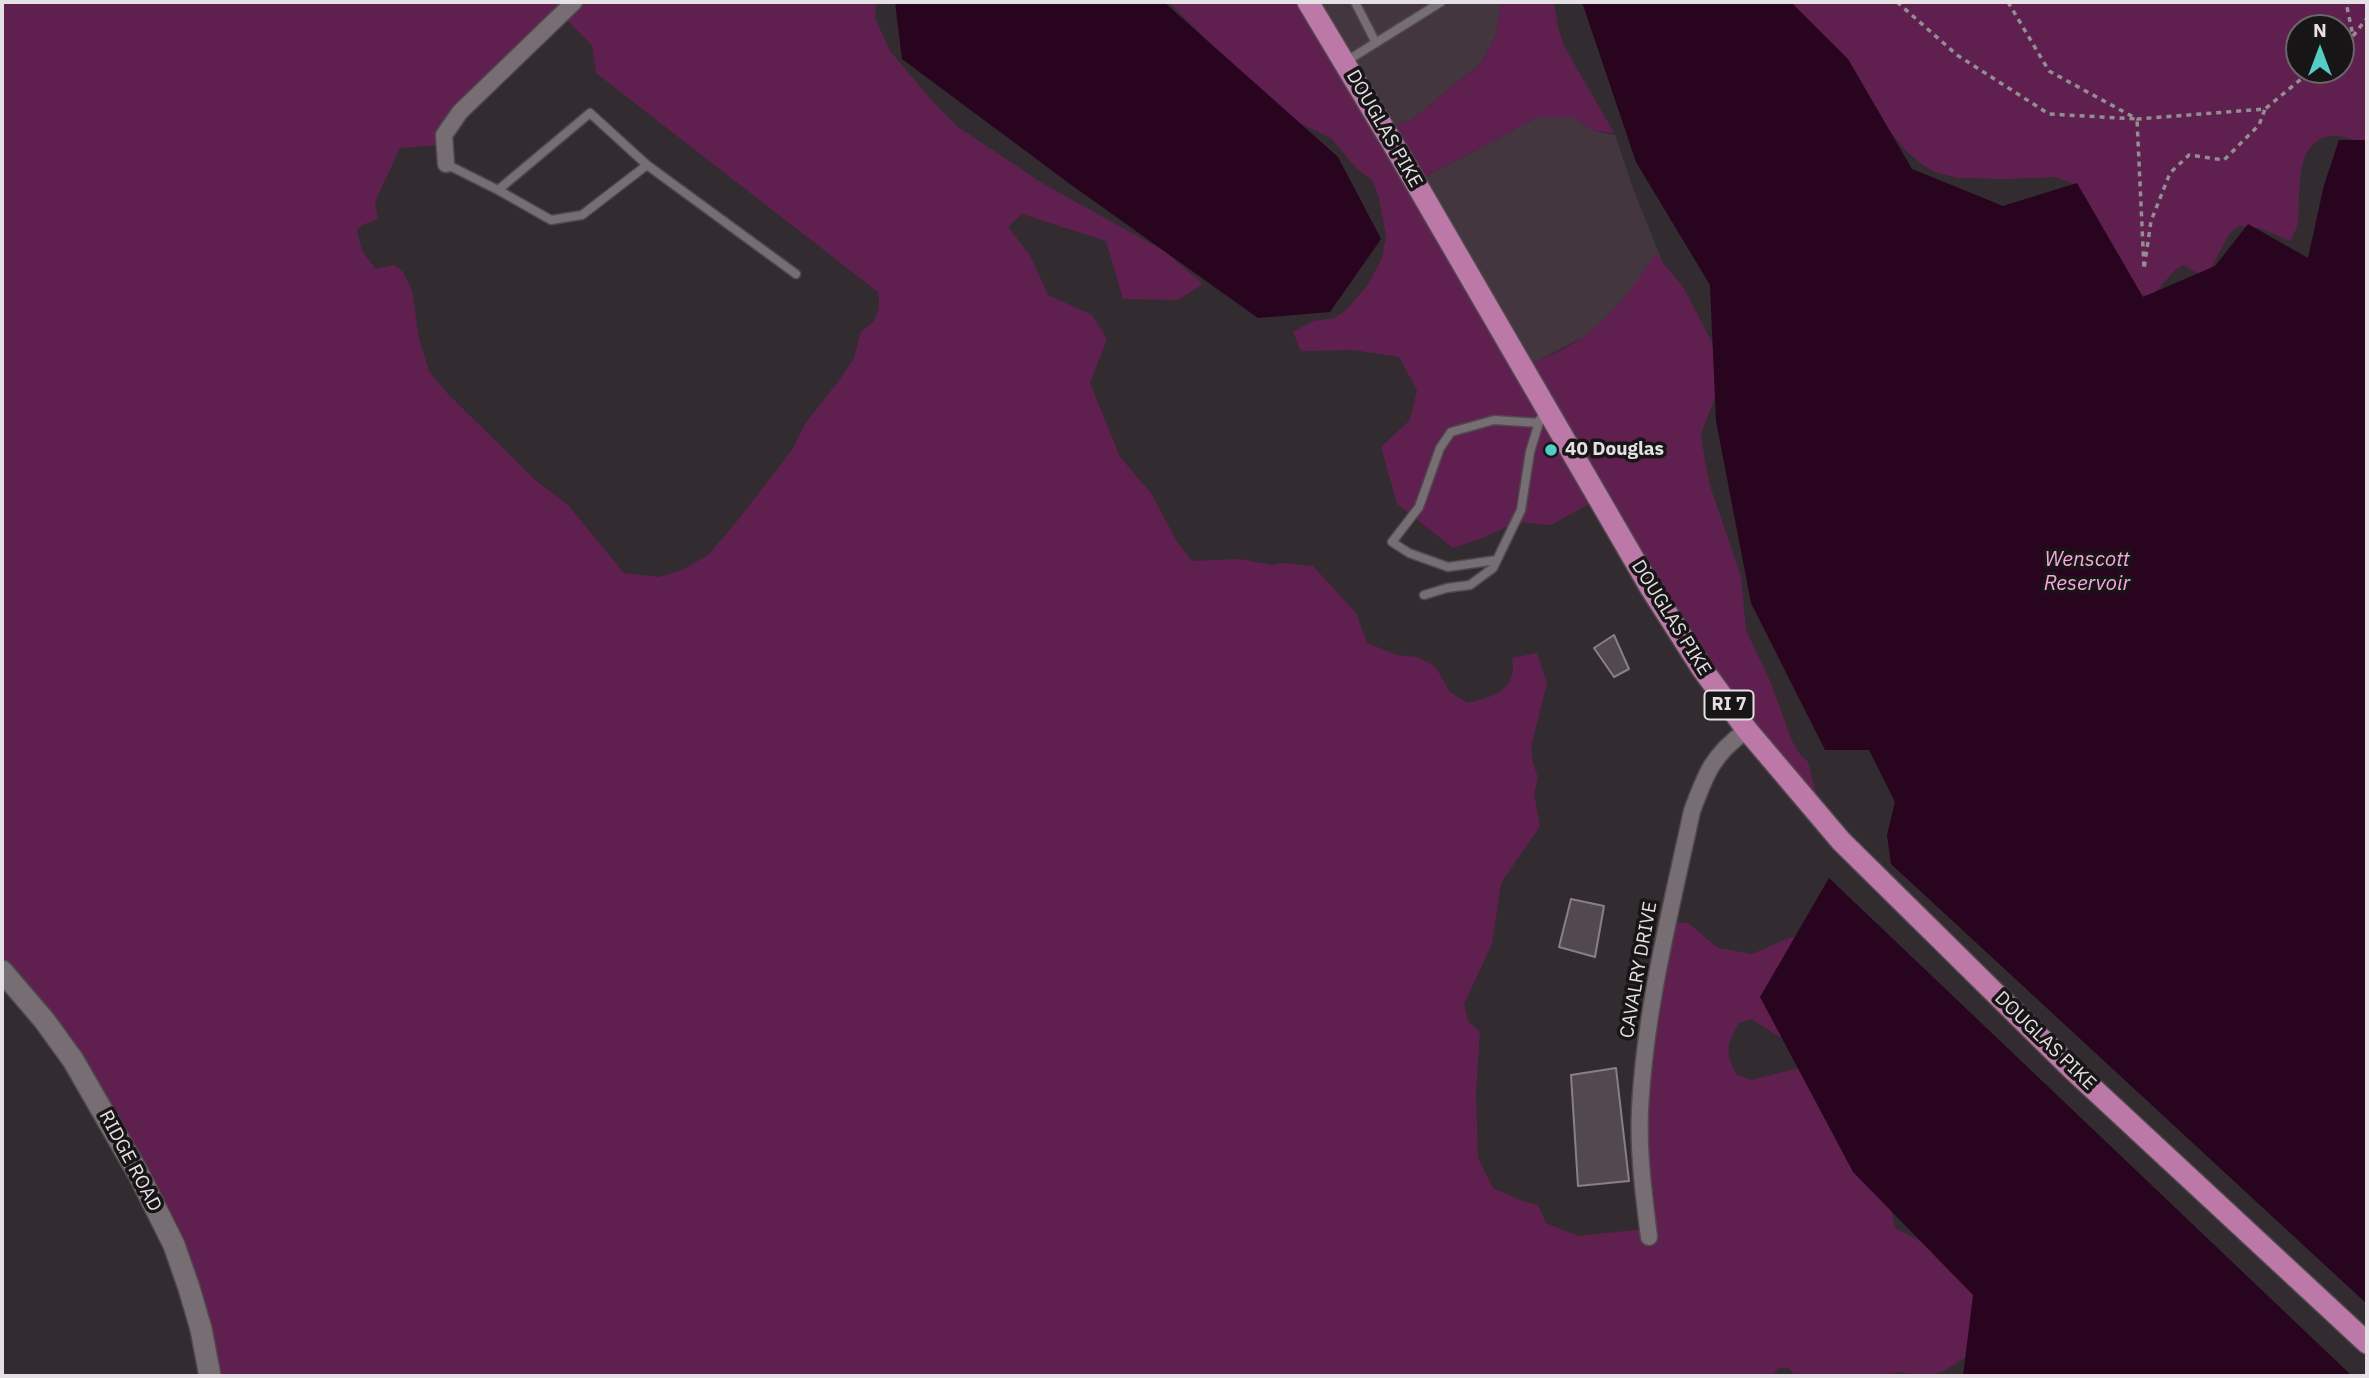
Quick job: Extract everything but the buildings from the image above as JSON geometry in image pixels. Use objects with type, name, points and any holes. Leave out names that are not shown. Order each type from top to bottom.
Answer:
[{"type":"main road","name":"DOUGLAS PIKE","points":[[1308,2],[1345,62],[1541,414],[1703,670],[1747,730],[1842,841],[2072,1069],[2367,1343]]},
{"type":"street","points":[[446,164],[444,135],[460,112],[574,2]]},
{"type":"street","name":"CAVALRY DRIVE","points":[[1648,1237],[1640,1110],[1648,1035],[1663,951],[1697,796],[1710,767],[1720,753],[1747,730]]},
{"type":"street","name":"RIDGE ROAD","points":[[2,971],[44,1020],[73,1060],[138,1173],[174,1245],[186,1277],[201,1329],[210,1376]]},
{"type":"lane","points":[[1354,2],[1376,43]]},
{"type":"lane","points":[[1345,62],[1441,2]]},
{"type":"lane","points":[[498,190],[590,113],[647,165],[796,274]]},
{"type":"lane","points":[[446,164],[551,220],[582,215],[647,165]]},
{"type":"lane","points":[[1424,595],[1447,587],[1471,585],[1493,568],[1497,560],[1521,510],[1530,452],[1541,414],[1494,421],[1451,432],[1440,448],[1419,507],[1392,542],[1409,553],[1448,567],[1497,560]]},
{"type":"path","points":[[1897,2],[1957,55],[2049,114],[2137,119],[2265,109]]},
{"type":"path","points":[[2008,2],[2049,71],[2137,119]]},
{"type":"path","points":[[2355,33],[2367,18]]},
{"type":"path","points":[[2137,119],[2144,269],[2151,221],[2170,173],[2189,155],[2224,160],[2259,125],[2265,109],[2295,84]]},
{"type":"shaded area","points":[[2,2],[876,2],[875,18],[890,51],[958,127],[1042,183],[1164,251],[1203,284],[1178,300],[1123,299],[1106,241],[1022,214],[1008,227],[1030,255],[1048,295],[1092,315],[1107,339],[1090,383],[1120,457],[1151,493],[1176,540],[1192,561],[1239,559],[1272,565],[1283,563],[1313,566],[1356,613],[1367,643],[1397,655],[1417,657],[1435,666],[1450,692],[1468,703],[1487,698],[1508,684],[1513,669],[1512,658],[1537,653],[1547,683],[1531,748],[1538,778],[1534,794],[1540,826],[1501,883],[1492,944],[1464,1004],[1468,1021],[1480,1032],[1476,1093],[1478,1158],[1493,1188],[1538,1205],[1546,1223],[1578,1236],[1644,1229],[1633,1150],[1664,922],[1688,923],[1718,948],[1752,954],[1789,938],[1808,935],[1783,1039],[1751,1019],[1739,1023],[1728,1048],[1732,1066],[1736,1074],[1751,1080],[1824,1062],[1890,1203],[1895,1228],[1939,1251],[1969,1286],[1977,1305],[1968,1356],[1942,1372],[1925,1376],[1900,1372],[1885,1376],[1796,1376],[1788,1368],[1778,1368],[1772,1376],[211,1376],[203,1331],[107,1125],[2,978]],"holes":[[[560,13],[592,45],[596,73],[878,292],[879,298],[875,319],[861,331],[854,358],[805,424],[792,450],[734,525],[708,555],[682,570],[659,577],[624,573],[568,505],[535,480],[446,392],[429,371],[419,339],[412,290],[403,272],[394,265],[376,269],[362,251],[357,230],[362,225],[378,219],[375,202],[400,148],[443,145],[466,103]]]},
{"type":"shaded area","points":[[1169,2],[1307,2],[1385,128],[1411,120],[1481,63],[1496,35],[1501,2],[1554,2],[1564,46],[1614,133],[1594,131],[1573,117],[1538,117],[1412,184],[1520,366],[1565,348],[1599,324],[1628,292],[1655,253],[1683,287],[1712,342],[1717,360],[1715,397],[1701,434],[1711,489],[1741,576],[1746,630],[1770,681],[1792,741],[1808,762],[1825,827],[1593,504],[1551,525],[1516,522],[1483,538],[1453,548],[1397,504],[1381,447],[1410,420],[1417,390],[1399,357],[1353,350],[1301,351],[1293,332],[1313,321],[1335,318],[1347,309],[1367,286],[1382,258],[1386,236],[1379,198],[1372,180],[1357,169],[1331,138],[1279,113]]},
{"type":"shaded area","points":[[1307,2],[1501,2],[1496,35],[1481,63],[1411,120],[1385,128]]},
{"type":"shaded area","points":[[1786,2],[2367,2],[2367,144],[2330,136],[2317,141],[2309,150],[2301,174],[2297,226],[2290,241],[2259,228],[2239,226],[2229,234],[2209,272],[2199,274],[2183,265],[2174,271],[2152,296],[2134,293],[2073,184],[2055,177],[1958,178],[1924,166],[1906,151],[1887,128],[1875,111],[1854,69],[1842,53]]},
{"type":"shaded area","points":[[1538,117],[1573,117],[1594,131],[1615,135],[1662,261],[1655,254],[1614,311],[1591,333],[1537,361],[1520,366],[1412,184]]},
{"type":"water","points":[[895,2],[1164,2],[1338,157],[1381,239],[1330,312],[1258,318],[1070,184],[902,59]]},
{"type":"water","name":"Wenscott Reservoir","points":[[1582,2],[1791,2],[1848,59],[1912,169],[2003,206],[2077,183],[2143,297],[2215,266],[2248,224],[2308,258],[2324,185],[2339,140],[2367,140],[2367,1304],[1891,864],[1887,835],[1895,802],[1869,750],[1825,750],[1751,603],[1716,421],[1710,285],[1636,162]]},
{"type":"water","points":[[1829,878],[2352,1376],[1963,1376],[1973,1295],[1853,1172],[1760,997]]},
{"type":"place","name":"40 Douglas","points":[[1551,450]]}]
